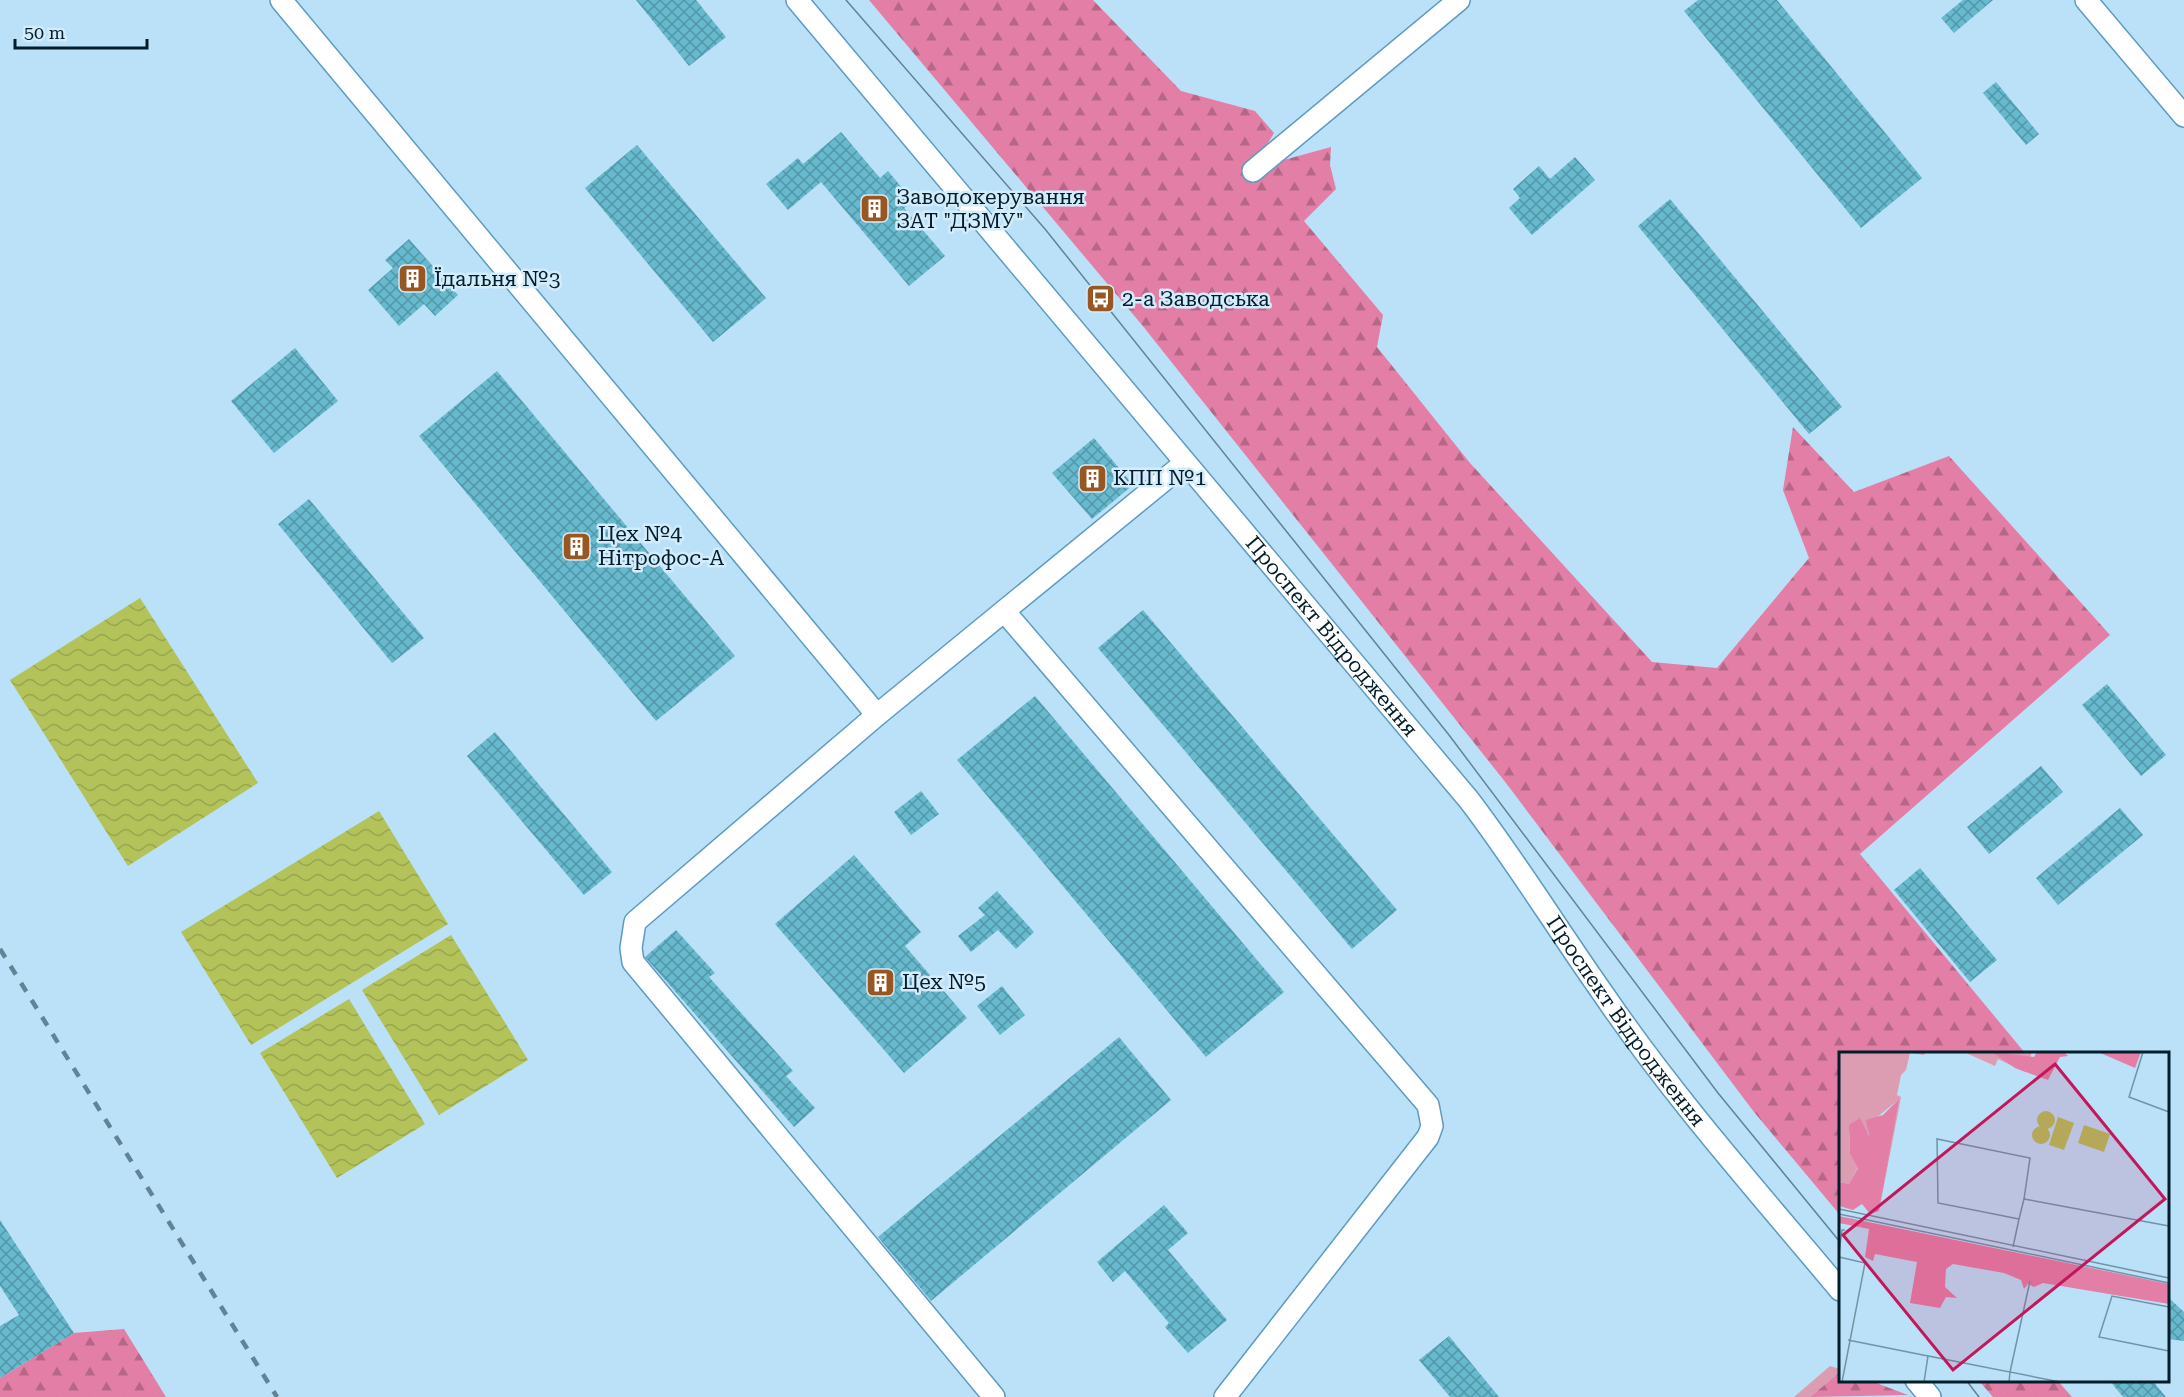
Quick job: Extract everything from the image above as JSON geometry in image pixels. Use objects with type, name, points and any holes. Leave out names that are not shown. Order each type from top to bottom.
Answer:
[{"type":"street","points":[[280,0],[877,715]]},
{"type":"street","name":"Проспект Відродження","points":[[797,0],[1469,800],[1516,863],[1604,996],[1717,1143],[1839,1289]]},
{"type":"street","points":[[1253,171],[1459,0]]},
{"type":"street","points":[[2086,0],[2184,116]]},
{"type":"street","points":[[994,1397],[633,962],[631,934],[635,922],[877,715],[1185,463]]},
{"type":"street","points":[[1004,611],[1428,1105],[1432,1115],[1428,1137],[1225,1397]]},
{"type":"street","points":[[1918,1382],[1930,1397]]},
{"type":"shaded area","points":[[1830,1366],[1839,1369],[1839,1373],[1810,1397],[1794,1397]]},
{"type":"green space","points":[[869,0],[1093,0],[1181,91],[1255,111],[1274,133],[1247,180],[1280,161],[1331,147],[1330,165],[1336,189],[1304,221],[1383,315],[1377,347],[1470,463],[1652,662],[1717,668],[1809,558],[1783,490],[1793,427],[1854,492],[1949,456],[2110,635],[1860,854],[2024,1052],[1839,1052],[1839,1214],[1754,1112],[1506,783],[1142,325]]},
{"type":"green space","points":[[124,1329],[166,1397],[0,1397],[0,1378],[74,1333]]},
{"type":"green space","points":[[1839,1373],[1839,1382],[1874,1382],[1908,1395],[1810,1397]]},
{"type":"green space","points":[[1980,1382],[2059,1382],[2072,1397],[1993,1397]]},
{"type":"water","points":[[140,598],[258,783],[128,866],[10,680]]},
{"type":"water","points":[[379,811],[448,924],[251,1045],[181,932]]},
{"type":"water","points":[[451,935],[528,1060],[439,1115],[362,990]]},
{"type":"water","points":[[349,999],[425,1124],[337,1178],[260,1053]]},
{"type":"building","points":[[636,0],[696,0],[726,37],[689,66]]},
{"type":"building","points":[[1698,0],[1777,0],[1922,178],[1861,228],[1684,11]]},
{"type":"building","points":[[1963,0],[1993,0],[1954,33],[1941,18]]},
{"type":"building","points":[[1996,82],[2039,134],[2026,145],[1983,93]]},
{"type":"building","name":"Заводокерування ЗАТ \"ДЗМУ\"","points":[[841,132],[880,178],[888,171],[913,201],[904,208],[945,256],[909,286],[821,182],[788,210],[766,184],[798,158],[803,164]]},
{"type":"building","points":[[637,145],[766,298],[713,342],[585,188]]},
{"type":"building","points":[[1575,157],[1595,180],[1532,235],[1509,208],[1520,198],[1513,189],[1539,166],[1550,179]]},
{"type":"building","points":[[1670,199],[1842,407],[1809,434],[1638,226]]},
{"type":"building","name":"Їдальня №3","points":[[409,239],[458,295],[435,316],[424,304],[399,326],[368,290],[393,268],[385,260]]},
{"type":"building","points":[[295,348],[338,401],[274,453],[231,401]]},
{"type":"building","name":"Цех №4 Нітрофос-А","points":[[497,371],[735,656],[656,721],[419,436]]},
{"type":"building","name":"КПП №1","points":[[1094,438],[1133,485],[1092,519],[1052,473]]},
{"type":"building","points":[[309,499],[424,638],[392,663],[278,524]]},
{"type":"building","points":[[1143,610],[1397,910],[1352,949],[1098,648]]},
{"type":"building","points":[[2107,684],[2166,755],[2141,776],[2082,705]]},
{"type":"building","points":[[1035,696],[1284,992],[1206,1057],[957,760]]},
{"type":"building","points":[[495,732],[612,872],[584,895],[467,756]]},
{"type":"building","points":[[2041,766],[2063,792],[1989,854],[1967,827]]},
{"type":"building","points":[[921,791],[939,814],[911,835],[894,812]]},
{"type":"building","points":[[2120,808],[2143,835],[2058,905],[2036,878]]},
{"type":"building","name":"Цех №5","points":[[854,855],[921,932],[905,946],[967,1018],[904,1073],[775,924]]},
{"type":"building","points":[[1920,868],[1997,960],[1970,982],[1894,890]]},
{"type":"building","points":[[997,891],[1034,932],[1016,949],[998,930],[971,952],[958,936],[985,915],[978,908]]},
{"type":"building","points":[[676,930],[715,973],[709,977],[793,1071],[786,1076],[815,1108],[794,1127],[645,957]]},
{"type":"building","points":[[1002,986],[1025,1015],[1000,1035],[977,1006]]},
{"type":"building","points":[[1119,1037],[1171,1100],[931,1301],[878,1237]]},
{"type":"building","points":[[1164,1205],[1188,1233],[1168,1250],[1227,1320],[1188,1353],[1165,1327],[1169,1323],[1125,1271],[1113,1282],[1097,1262]]},
{"type":"building","points":[[0,1220],[74,1333],[0,1378],[0,1326],[19,1315],[0,1286]]},
{"type":"building","points":[[2169,1298],[2184,1312],[2184,1341],[2169,1339]]},
{"type":"building","points":[[1449,1336],[1499,1397],[1450,1397],[1419,1360]]},
{"type":"building","points":[[2111,1382],[2154,1382],[2166,1397],[2123,1397]]},
{"type":"tram line","points":[[846,0],[1045,229],[1449,735],[1718,1093],[1839,1241]]},
{"type":"tram line","points":[[1968,1382],[1979,1397]]},
{"type":"railway","points":[[0,949],[277,1397]]},
{"type":"place","name":"Заводокерування ЗАТ \"ДЗМУ\"","points":[[875,209]]},
{"type":"place","name":"Їдальня №3","points":[[413,279]]},
{"type":"place","name":"2-а Заводська","points":[[1101,299]]},
{"type":"place","name":"КПП №1","points":[[1092,478]]},
{"type":"place","name":"Цех №4 Нітрофос-А","points":[[577,546]]},
{"type":"place","name":"Цех №5","points":[[881,982]]}]
